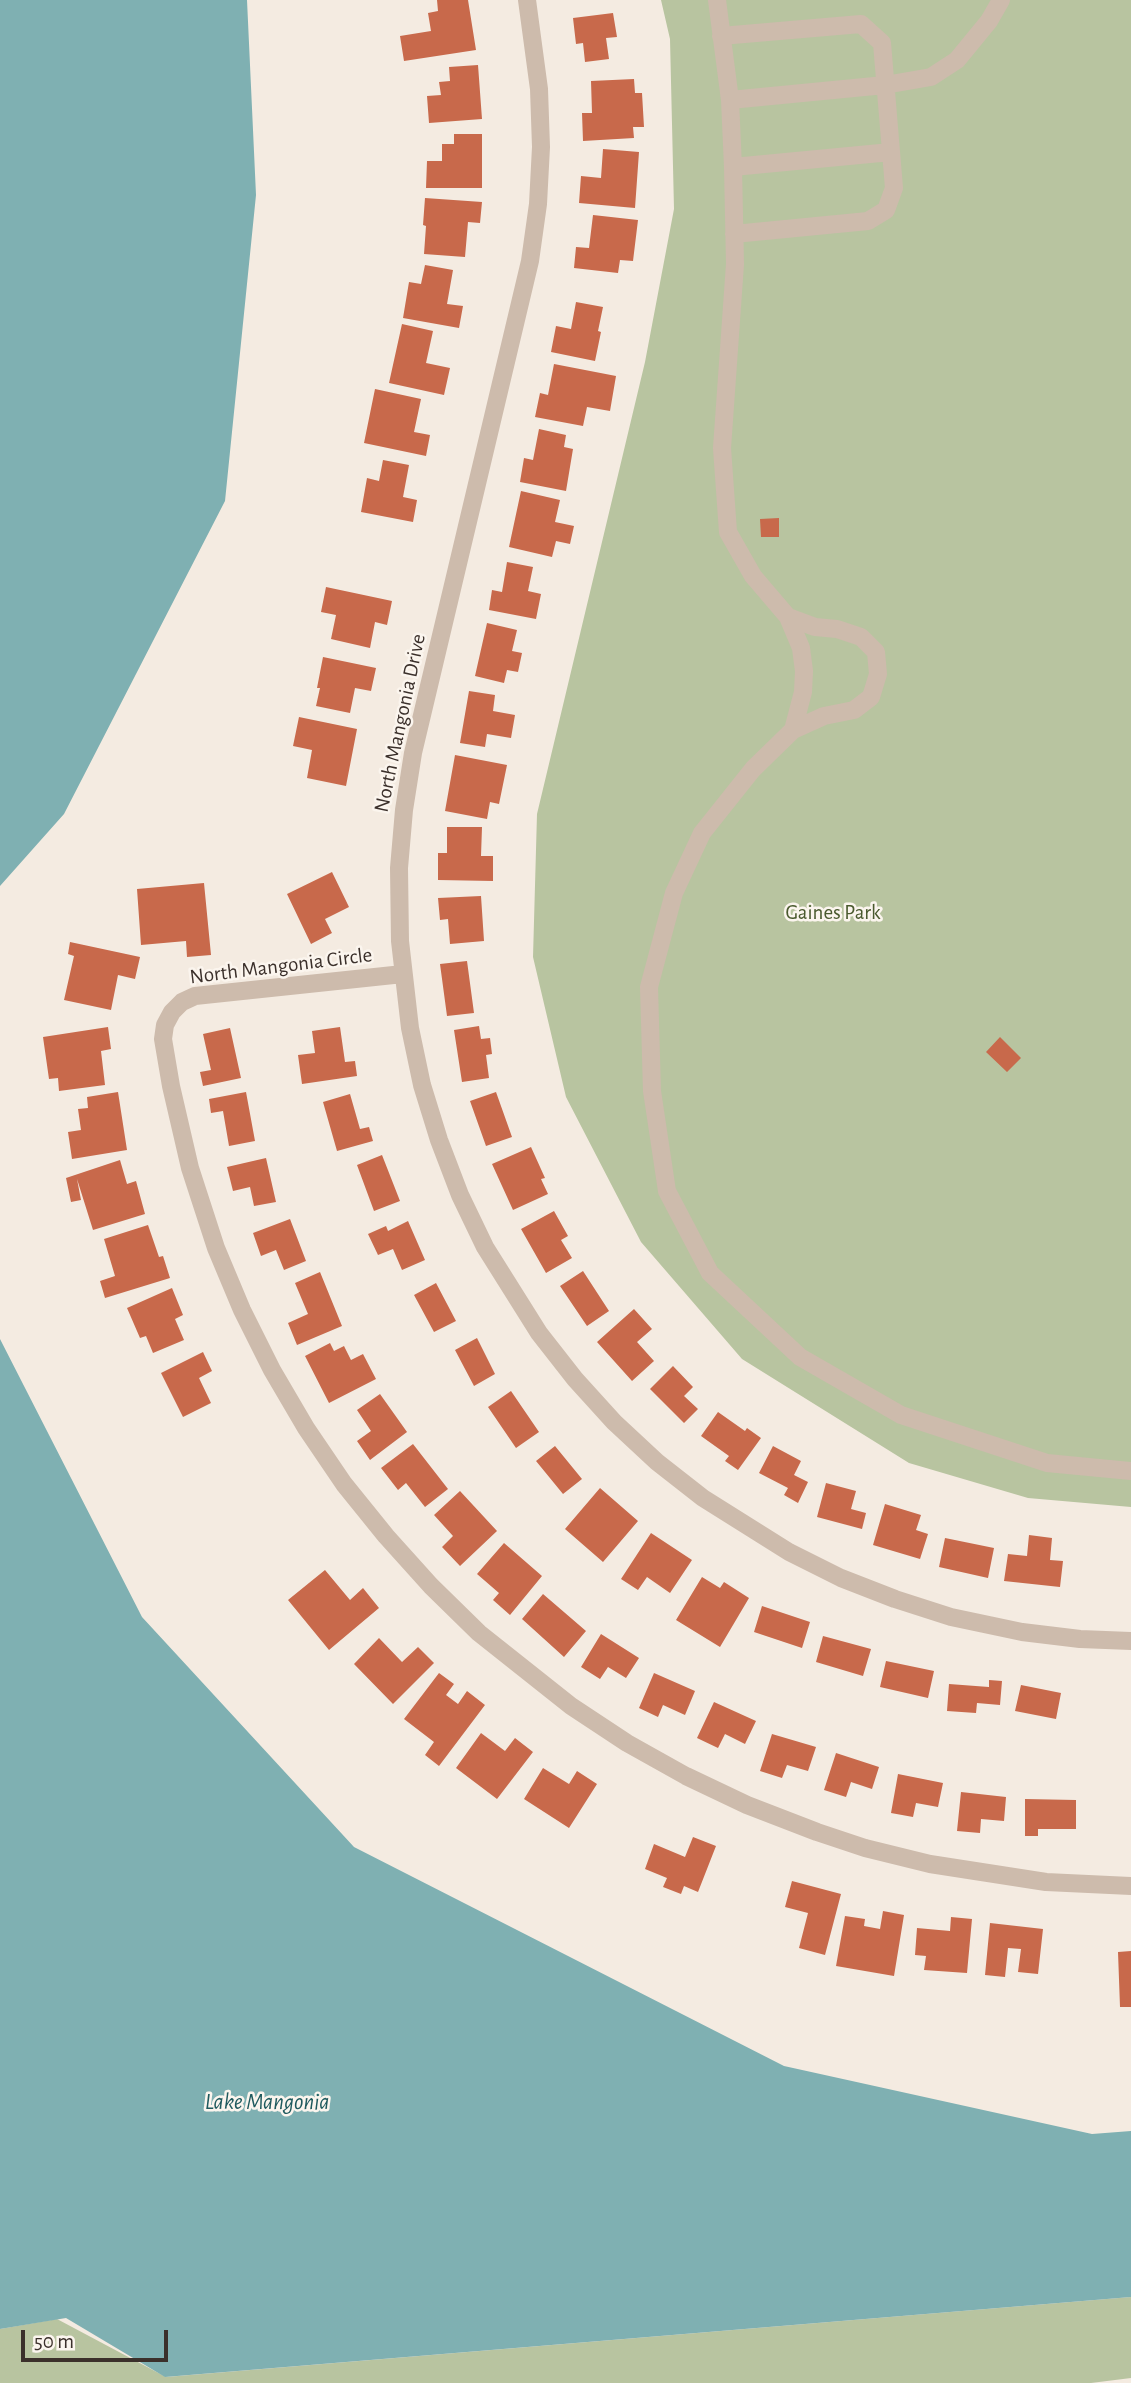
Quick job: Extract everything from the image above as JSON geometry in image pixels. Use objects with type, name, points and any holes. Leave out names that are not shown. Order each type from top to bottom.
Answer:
[{"type":"street","name":"North Mangonia Drive","points":[[527,0],[539,89],[541,147],[538,204],[522,303],[413,753],[399,868],[402,974],[410,1028],[429,1107],[460,1195],[485,1247],[527,1315],[575,1379],[614,1422],[657,1462],[730,1517],[789,1552],[841,1578],[951,1617],[1022,1632],[1080,1639],[1131,1641]]},
{"type":"street","points":[[717,0],[730,100],[735,264],[722,448],[727,532],[753,576],[788,617],[801,648],[803,692],[793,730]]},
{"type":"street","points":[[730,100],[885,85],[931,77],[957,60],[989,21],[1001,0]]},
{"type":"street","points":[[721,36],[861,24],[882,43],[894,188],[886,210],[868,221],[734,234]]},
{"type":"street","points":[[733,167],[891,152]]},
{"type":"street","points":[[788,617],[815,628],[837,629],[861,637],[876,652],[878,674],[871,697],[854,710],[824,716],[793,730],[753,769],[702,833],[674,893],[649,987],[652,1091],[667,1191],[710,1273],[800,1357],[901,1415],[1046,1463],[1131,1471]]},
{"type":"street","name":"North Mangonia Circle","points":[[402,974],[195,996],[182,1002],[172,1012],[163,1039],[190,1168],[216,1248],[242,1310],[272,1370],[306,1428],[344,1484],[431,1586],[479,1633],[571,1706],[627,1743],[686,1776],[747,1805],[853,1844],[930,1864],[1046,1882],[1131,1886]]},
{"type":"green space","name":"Gaines Park","points":[[661,0],[1131,0],[1131,1507],[1028,1498],[909,1463],[742,1359],[641,1242],[566,1097],[533,957],[537,814],[645,362],[674,209],[670,39]]},
{"type":"green space","points":[[1131,2297],[1131,2378],[1091,2383],[0,2383],[0,2329],[57,2319],[166,2377]]},
{"type":"water","points":[[0,0],[247,0],[256,195],[225,501],[64,814],[0,886]]},
{"type":"water","name":"Lake Mangonia","points":[[0,1339],[142,1617],[354,1847],[784,2066],[1092,2134],[1131,2131],[1131,2297],[165,2377],[66,2318],[0,2329]]},
{"type":"building","points":[[437,0],[468,0],[476,50],[404,61],[400,36],[431,31],[428,13],[438,11]]},
{"type":"building","points":[[613,13],[617,37],[606,38],[609,59],[585,62],[583,43],[576,44],[573,18]]},
{"type":"building","points":[[478,65],[482,119],[429,123],[427,96],[441,95],[439,82],[450,81],[449,67]]},
{"type":"building","points":[[634,79],[635,93],[642,93],[644,127],[633,127],[634,138],[583,141],[582,113],[592,113],[591,81]]},
{"type":"building","points":[[454,134],[482,134],[482,188],[426,188],[427,161],[442,161],[442,144],[454,144]]},
{"type":"building","points":[[603,149],[639,152],[635,208],[579,203],[581,176],[601,178]]},
{"type":"building","points":[[425,198],[482,202],[480,223],[468,222],[465,257],[424,254]]},
{"type":"building","points":[[593,215],[638,220],[633,261],[620,260],[618,273],[574,268],[576,247],[589,248]]},
{"type":"building","points":[[425,265],[453,270],[447,304],[463,306],[459,328],[403,318],[409,282],[421,284]]},
{"type":"building","points":[[576,302],[603,307],[595,361],[551,352],[556,326],[571,329]]},
{"type":"building","points":[[402,324],[433,331],[426,363],[450,368],[444,395],[389,383]]},
{"type":"building","points":[[554,364],[616,376],[610,411],[587,407],[583,426],[535,417],[540,393],[548,395]]},
{"type":"building","points":[[375,389],[421,399],[414,432],[430,435],[426,456],[364,443]]},
{"type":"building","points":[[539,429],[566,435],[564,447],[573,449],[566,491],[520,482],[524,458],[533,460]]},
{"type":"building","points":[[383,460],[409,465],[403,497],[417,500],[413,522],[361,512],[367,478],[379,481]]},
{"type":"building","points":[[521,491],[560,500],[555,522],[574,526],[570,544],[556,541],[552,557],[509,547]]},
{"type":"building","points":[[779,518],[779,537],[761,537],[760,519]]},
{"type":"building","points":[[507,562],[533,567],[528,591],[541,594],[536,619],[489,610],[492,590],[502,592]]},
{"type":"building","points":[[326,587],[392,601],[387,625],[375,622],[370,648],[331,639],[336,615],[321,612]]},
{"type":"building","points":[[487,623],[517,630],[512,651],[522,653],[518,672],[507,670],[504,683],[475,676]]},
{"type":"building","points":[[323,657],[376,668],[371,691],[355,688],[350,713],[316,706]]},
{"type":"building","points":[[469,691],[495,695],[493,711],[515,715],[511,738],[487,734],[485,747],[460,743]]},
{"type":"building","points":[[299,717],[357,729],[346,786],[307,778],[312,750],[293,746]]},
{"type":"building","points":[[455,755],[507,765],[499,804],[490,802],[487,819],[445,811]]},
{"type":"building","points":[[447,827],[482,827],[481,856],[493,856],[493,881],[438,880],[438,853],[447,853]]},
{"type":"building","points":[[332,872],[349,907],[325,919],[332,933],[311,944],[287,894]]},
{"type":"building","points":[[204,883],[211,955],[187,957],[186,941],[141,945],[137,889]]},
{"type":"building","points":[[481,896],[484,941],[450,944],[448,919],[440,920],[438,898]]},
{"type":"building","points":[[70,942],[140,957],[135,979],[118,975],[111,1010],[64,1000],[74,956],[68,954]]},
{"type":"building","points":[[467,961],[474,1013],[447,1016],[440,964]]},
{"type":"building","points":[[479,1026],[481,1039],[490,1038],[492,1054],[486,1055],[489,1078],[462,1082],[454,1030]]},
{"type":"building","points":[[108,1027],[111,1049],[101,1051],[105,1085],[59,1091],[58,1078],[49,1079],[43,1037]]},
{"type":"building","points":[[340,1027],[345,1062],[355,1061],[357,1076],[302,1084],[298,1055],[315,1053],[312,1031]]},
{"type":"building","points":[[230,1028],[241,1078],[203,1086],[200,1072],[211,1070],[203,1034]]},
{"type":"building","points":[[1000,1037],[1021,1058],[1007,1072],[986,1052]]},
{"type":"building","points":[[118,1092],[127,1150],[72,1159],[68,1132],[81,1130],[78,1109],[88,1108],[87,1097]]},
{"type":"building","points":[[246,1092],[255,1141],[229,1146],[223,1111],[211,1113],[209,1099]]},
{"type":"building","points":[[496,1092],[512,1137],[486,1146],[470,1101]]},
{"type":"building","points":[[350,1094],[360,1129],[369,1127],[373,1141],[337,1151],[323,1102]]},
{"type":"building","points":[[531,1147],[545,1178],[541,1179],[548,1194],[513,1210],[492,1164]]},
{"type":"building","points":[[382,1155],[400,1201],[374,1211],[357,1165]]},
{"type":"building","points":[[266,1158],[276,1202],[254,1206],[250,1187],[233,1191],[227,1167]]},
{"type":"building","points":[[120,1160],[127,1184],[136,1181],[145,1214],[93,1230],[77,1179],[81,1200],[71,1202],[66,1178]]},
{"type":"building","points":[[554,1211],[568,1236],[561,1240],[572,1258],[546,1273],[521,1229]]},
{"type":"building","points":[[290,1219],[306,1261],[284,1270],[276,1250],[261,1256],[253,1233]]},
{"type":"building","points":[[408,1221],[425,1260],[402,1270],[393,1249],[378,1255],[368,1234],[386,1226],[388,1231]]},
{"type":"building","points":[[148,1225],[159,1257],[163,1256],[170,1278],[105,1298],[100,1281],[115,1276],[104,1239]]},
{"type":"building","points":[[583,1271],[609,1311],[587,1326],[560,1286]]},
{"type":"building","points":[[320,1272],[342,1326],[297,1345],[288,1323],[308,1314],[295,1283]]},
{"type":"building","points":[[436,1283],[456,1321],[434,1332],[414,1295]]},
{"type":"building","points":[[172,1288],[183,1315],[175,1319],[184,1340],[153,1353],[146,1336],[140,1338],[127,1308]]},
{"type":"building","points":[[634,1309],[652,1329],[637,1342],[654,1361],[632,1381],[597,1342]]},
{"type":"building","points":[[477,1338],[495,1374],[474,1386],[455,1350]]},
{"type":"building","points":[[330,1343],[334,1351],[344,1346],[351,1360],[363,1354],[376,1379],[329,1403],[305,1356]]},
{"type":"building","points":[[203,1352],[212,1371],[199,1378],[211,1403],[183,1417],[161,1373]]},
{"type":"building","points":[[673,1366],[693,1387],[684,1396],[698,1409],[684,1423],[650,1389]]},
{"type":"building","points":[[511,1391],[539,1432],[516,1448],[488,1407]]},
{"type":"building","points":[[380,1394],[407,1432],[370,1460],[357,1441],[371,1431],[357,1410]]},
{"type":"building","points":[[718,1412],[745,1431],[747,1428],[761,1438],[738,1470],[725,1461],[729,1456],[701,1436]]},
{"type":"building","points":[[413,1444],[448,1489],[425,1507],[406,1483],[398,1490],[381,1468]]},
{"type":"building","points":[[555,1446],[582,1479],[563,1494],[536,1461]]},
{"type":"building","points":[[773,1446],[801,1461],[794,1475],[808,1482],[798,1503],[784,1495],[788,1488],[759,1473]]},
{"type":"building","points":[[826,1483],[856,1491],[851,1509],[866,1513],[862,1529],[817,1517]]},
{"type":"building","points":[[600,1488],[638,1521],[603,1562],[565,1529]]},
{"type":"building","points":[[460,1491],[497,1531],[460,1566],[442,1547],[453,1536],[434,1515]]},
{"type":"building","points":[[885,1504],[921,1515],[916,1530],[928,1534],[920,1559],[873,1545]]},
{"type":"building","points":[[651,1533],[692,1560],[670,1593],[647,1577],[638,1590],[621,1579]]},
{"type":"building","points":[[1029,1535],[1052,1538],[1050,1560],[1063,1561],[1060,1587],[1004,1581],[1008,1554],[1027,1556]]},
{"type":"building","points":[[945,1538],[994,1548],[988,1578],[939,1567]]},
{"type":"building","points":[[504,1543],[542,1576],[510,1615],[493,1600],[499,1593],[477,1574]]},
{"type":"building","points":[[325,1570],[350,1600],[363,1588],[379,1608],[329,1650],[288,1600]]},
{"type":"building","points":[[702,1577],[720,1588],[724,1582],[749,1598],[720,1647],[676,1620]]},
{"type":"building","points":[[543,1594],[586,1631],[564,1657],[522,1619]]},
{"type":"building","points":[[762,1606],[810,1622],[802,1648],[754,1632]]},
{"type":"building","points":[[601,1634],[639,1658],[626,1678],[608,1667],[600,1679],[581,1667]]},
{"type":"building","points":[[823,1636],[871,1649],[863,1676],[816,1662]]},
{"type":"building","points":[[379,1638],[402,1662],[418,1647],[434,1663],[393,1704],[354,1664]]},
{"type":"building","points":[[886,1661],[934,1671],[928,1698],[880,1687]]},
{"type":"building","points":[[439,1673],[454,1684],[446,1695],[458,1704],[467,1691],[485,1705],[439,1766],[425,1755],[434,1742],[404,1719]]},
{"type":"building","points":[[654,1673],[695,1691],[685,1715],[663,1705],[658,1717],[639,1708]]},
{"type":"building","points":[[989,1680],[1002,1681],[1000,1705],[977,1703],[976,1713],[947,1711],[949,1684],[989,1687]]},
{"type":"building","points":[[1021,1685],[1061,1693],[1056,1719],[1015,1711]]},
{"type":"building","points":[[714,1702],[756,1721],[745,1744],[725,1734],[718,1748],[697,1738]]},
{"type":"building","points":[[481,1733],[505,1751],[515,1738],[533,1752],[497,1799],[456,1768]]},
{"type":"building","points":[[772,1734],[816,1747],[808,1771],[787,1765],[782,1778],[760,1771]]},
{"type":"building","points":[[836,1753],[879,1767],[872,1789],[851,1782],[846,1797],[824,1790]]},
{"type":"building","points":[[543,1768],[569,1784],[577,1771],[597,1784],[569,1828],[524,1799]]},
{"type":"building","points":[[898,1774],[943,1783],[938,1807],[916,1803],[913,1817],[891,1813]]},
{"type":"building","points":[[961,1792],[1006,1797],[1004,1821],[981,1819],[980,1833],[957,1831]]},
{"type":"building","points":[[1025,1799],[1076,1800],[1076,1829],[1038,1829],[1038,1836],[1025,1836]]},
{"type":"building","points":[[693,1837],[716,1846],[698,1892],[684,1886],[681,1894],[663,1887],[667,1878],[645,1869],[654,1844],[685,1857]]},
{"type":"building","points":[[792,1881],[841,1894],[825,1955],[799,1948],[808,1913],[785,1907]]},
{"type":"building","points":[[883,1911],[904,1915],[894,1976],[836,1966],[845,1916],[865,1919],[864,1926],[880,1929]]},
{"type":"building","points":[[951,1917],[972,1919],[967,1973],[924,1970],[926,1956],[915,1955],[917,1928],[950,1931]]},
{"type":"building","points":[[990,1923],[1043,1929],[1038,1974],[1018,1972],[1021,1949],[1008,1948],[1005,1977],[985,1975]]},
{"type":"building","points":[[1131,1951],[1131,2007],[1120,2007],[1118,1952]]}]
